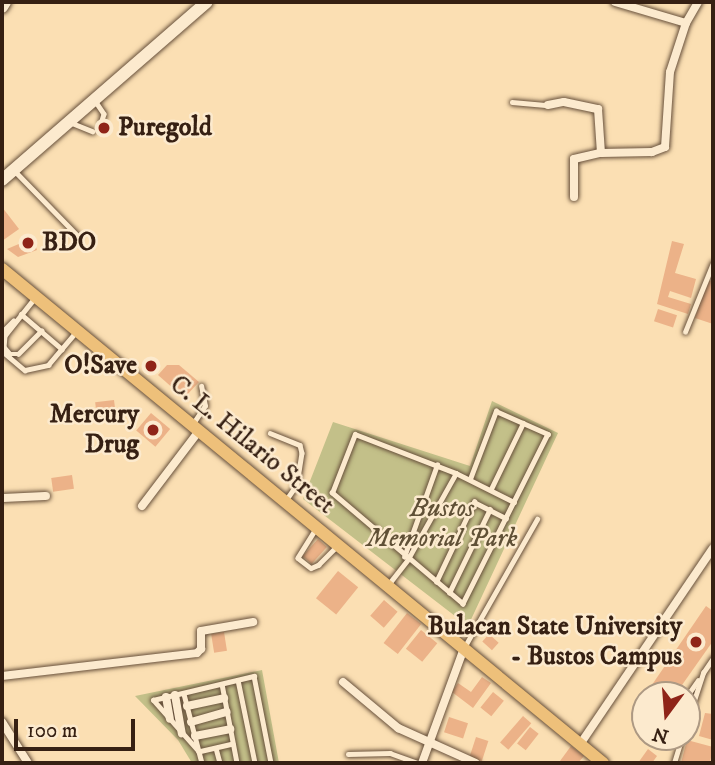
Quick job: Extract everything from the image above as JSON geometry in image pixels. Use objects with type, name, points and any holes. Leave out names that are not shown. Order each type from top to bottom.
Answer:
[{"type":"main road","points":[[2,7],[5,2]]},
{"type":"main road","points":[[2,180],[207,2]]},
{"type":"main road","name":"C. L. Hilario Street","points":[[2,269],[603,763]]},
{"type":"street","points":[[615,2],[686,23]]},
{"type":"street","points":[[574,197],[573,159],[601,153],[652,152],[665,147],[670,72],[686,23],[698,2]]},
{"type":"street","points":[[548,105],[564,102],[598,109],[601,153]]},
{"type":"street","points":[[142,506],[195,428]]},
{"type":"street","points":[[2,498],[46,496]]},
{"type":"street","points":[[581,743],[713,548]]},
{"type":"street","points":[[2,676],[197,653],[201,649],[201,631],[253,622]]},
{"type":"street","points":[[420,763],[464,648]]},
{"type":"street","points":[[343,682],[398,728],[476,763]]},
{"type":"street","points":[[170,719],[175,695]]},
{"type":"street","points":[[175,695],[182,733]]},
{"type":"street","points":[[187,706],[225,698]]},
{"type":"street","points":[[191,722],[227,712]]},
{"type":"street","points":[[2,722],[28,763]]},
{"type":"street","points":[[195,736],[230,729]]},
{"type":"lane","points":[[94,99],[104,114],[101,124]]},
{"type":"lane","points":[[512,102],[548,105]]},
{"type":"lane","points":[[69,120],[79,129],[92,131]]},
{"type":"lane","points":[[14,170],[78,236]]},
{"type":"lane","points":[[685,332],[713,263]]},
{"type":"lane","points":[[2,332],[36,297]]},
{"type":"lane","points":[[21,314],[62,349]]},
{"type":"lane","points":[[16,319],[4,342],[10,354],[22,352],[41,331]]},
{"type":"lane","points":[[2,351],[25,370],[48,365],[78,330]]},
{"type":"lane","points":[[195,428],[205,406],[201,386]]},
{"type":"lane","points":[[470,478],[496,411],[548,434],[463,604],[332,493],[355,434],[470,478],[513,502]]},
{"type":"lane","points":[[491,489],[523,423]]},
{"type":"lane","points":[[270,433],[300,445],[302,453],[297,485],[285,502]]},
{"type":"lane","points":[[406,558],[437,465]]},
{"type":"lane","points":[[388,586],[456,472]]},
{"type":"lane","points":[[436,582],[474,502],[506,518]]},
{"type":"lane","points":[[449,593],[489,509]]},
{"type":"lane","points":[[464,648],[537,519]]},
{"type":"lane","points":[[317,528],[298,558],[311,568],[318,565],[338,545]]},
{"type":"lane","points":[[697,681],[713,658]]},
{"type":"lane","points":[[700,681],[703,673]]},
{"type":"lane","points":[[175,695],[254,676],[271,763]]},
{"type":"lane","points":[[238,680],[256,763]]},
{"type":"lane","points":[[222,684],[237,763]]},
{"type":"lane","points":[[175,695],[187,706],[201,763]]},
{"type":"lane","points":[[170,719],[198,752]]},
{"type":"lane","points":[[198,752],[233,744]]},
{"type":"lane","points":[[216,748],[220,763]]},
{"type":"lane","points":[[348,754],[390,753],[420,763]]},
{"type":"green space","name":"Bustos Memorial Park","points":[[492,401],[558,433],[468,626],[303,499],[333,422],[470,466]]},
{"type":"green space","points":[[262,670],[279,763],[192,763],[178,740],[135,696]]},
{"type":"building","points":[[2,207],[19,229],[2,241]]},
{"type":"building","name":"BDO","points":[[33,238],[37,250],[18,257],[7,249]]},
{"type":"building","points":[[672,241],[684,244],[675,273],[696,279],[691,298],[670,291],[668,297],[691,304],[688,314],[657,304]]},
{"type":"building","points":[[707,280],[713,282],[713,324],[695,318]]},
{"type":"building","points":[[658,309],[677,315],[673,328],[654,321]]},
{"type":"building","points":[[167,365],[179,365],[199,382],[184,398],[158,375]]},
{"type":"building","points":[[114,400],[116,417],[97,419],[95,402]]},
{"type":"building","name":"Mercury Drug","points":[[151,413],[170,429],[155,447],[136,431]]},
{"type":"building","points":[[72,475],[74,489],[53,492],[51,478]]},
{"type":"building","points":[[318,539],[327,547],[312,564],[303,556]]},
{"type":"building","points":[[338,571],[358,587],[336,615],[316,598]]},
{"type":"building","points":[[384,600],[398,612],[384,628],[370,616]]},
{"type":"building","points":[[706,606],[713,611],[713,641],[685,681],[655,681]]},
{"type":"building","points":[[407,613],[421,624],[398,654],[384,643]]},
{"type":"building","points":[[495,620],[509,630],[506,633],[493,623]]},
{"type":"building","points":[[421,630],[437,643],[422,662],[406,649]]},
{"type":"building","points":[[224,632],[227,651],[214,653],[211,634]]},
{"type":"building","points":[[489,634],[499,643],[492,650],[482,641]]},
{"type":"building","points":[[482,677],[491,683],[473,708],[452,692],[458,683],[471,692]]},
{"type":"building","points":[[493,692],[504,701],[491,716],[480,708]]},
{"type":"building","points":[[705,713],[713,714],[713,740],[701,737]]},
{"type":"building","points":[[523,716],[531,723],[508,750],[500,742]]},
{"type":"building","points":[[449,717],[468,723],[463,738],[444,732]]},
{"type":"building","points":[[530,727],[539,734],[526,750],[517,744]]},
{"type":"building","points":[[476,737],[488,741],[482,761],[470,757]]},
{"type":"building","points":[[701,744],[713,747],[710,763],[681,763],[684,751],[701,751]]},
{"type":"building","points":[[571,746],[584,756],[578,763],[563,763],[560,761]]},
{"type":"building","points":[[647,751],[657,756],[652,763],[638,763]]},
{"type":"place","name":"Puregold","points":[[104,128]]},
{"type":"place","name":"BDO","points":[[28,243]]},
{"type":"place","name":"O!Save","points":[[151,366]]},
{"type":"place","name":"Mercury Drug","points":[[153,430]]},
{"type":"place","name":"Bulacan State University - Bustos Campus","points":[[696,642]]}]
